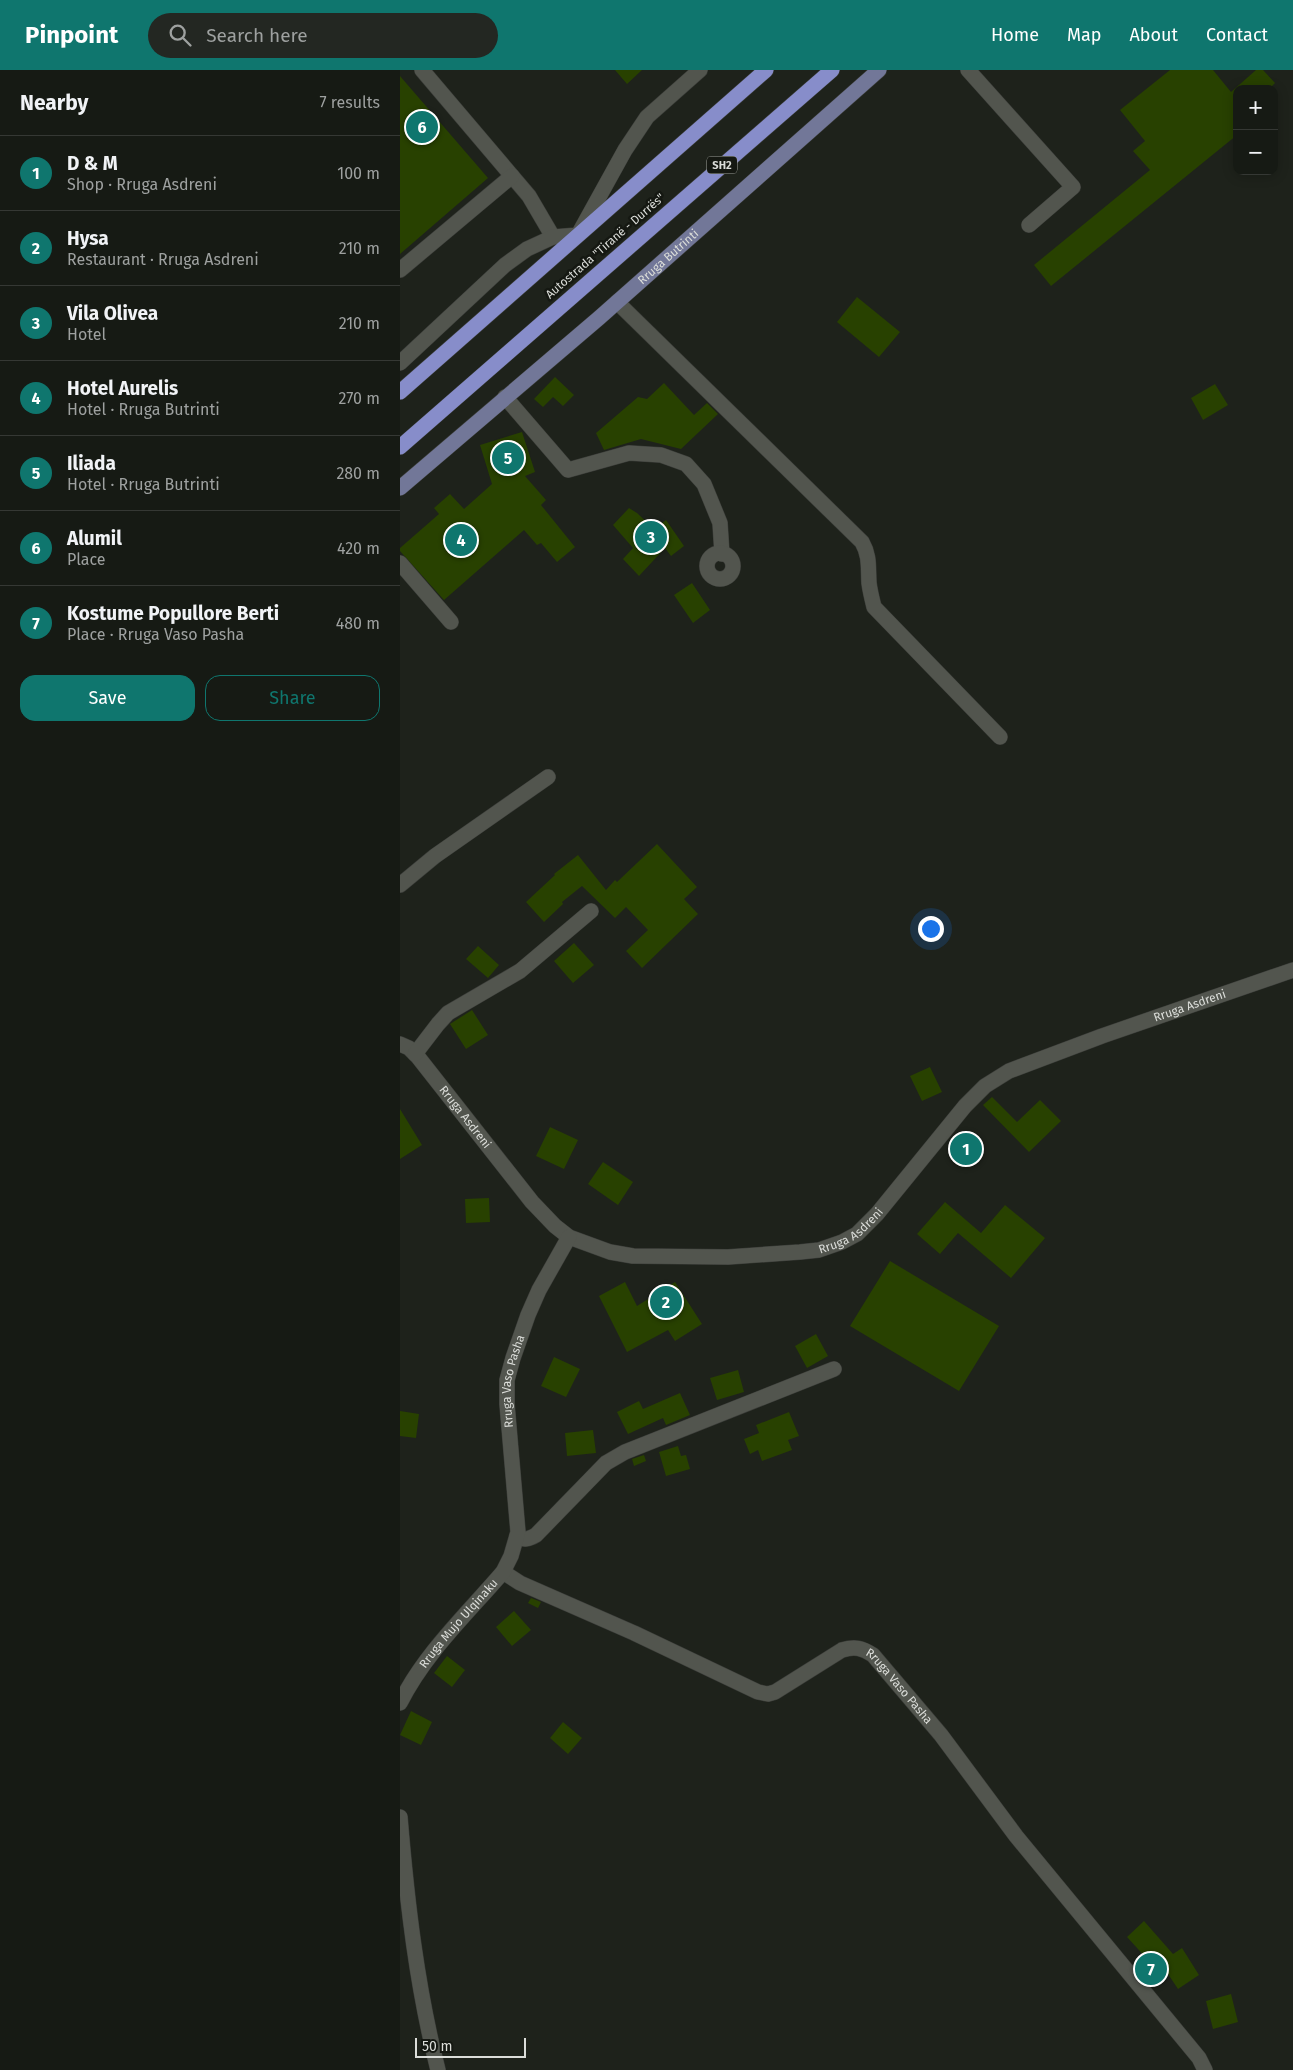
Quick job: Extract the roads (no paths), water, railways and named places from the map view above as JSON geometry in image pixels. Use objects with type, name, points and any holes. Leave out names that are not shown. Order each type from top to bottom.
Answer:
[{"type":"highway","name":"Autostrada \"Tiranë - Durrës\"","points":[[400,392],[766,70]]},
{"type":"highway","name":"Autostrada \"Tiranë - Durrës\"","points":[[400,447],[832,70]]},
{"type":"main road","name":"Rruga Butrinti","points":[[400,488],[617,302],[879,70]]},
{"type":"street","points":[[422,70],[529,196],[553,237]]},
{"type":"street","points":[[400,363],[505,265],[527,249],[553,237],[578,235],[625,150],[647,117],[700,70]]},
{"type":"street","points":[[968,70],[1073,187],[1029,225]]},
{"type":"street","points":[[400,270],[512,176]]},
{"type":"street","points":[[617,302],[862,542],[869,560],[869,583],[874,607],[1000,737]]},
{"type":"street","points":[[505,397],[568,470],[629,453],[661,455],[686,464],[704,484],[720,523],[722,554]]},
{"type":"street","points":[[400,563],[451,622]]},
{"type":"street","points":[[400,885],[435,856],[548,777]]},
{"type":"street","points":[[415,1054],[448,1013],[520,971],[591,910]]},
{"type":"street","name":"Rruga Asdreni","points":[[400,1044],[415,1054],[532,1202],[554,1226],[569,1237],[610,1252],[633,1256],[762,1256],[819,1250],[842,1242],[857,1234],[877,1214],[965,1106],[985,1086],[1009,1071],[1102,1036],[1293,970]]},
{"type":"street","name":"Rruga Vaso Pasha","points":[[569,1237],[539,1290],[528,1315],[512,1358],[507,1380],[507,1404],[517,1536],[511,1556],[503,1572],[520,1583],[634,1633],[758,1692],[768,1694],[775,1692],[842,1650],[851,1647],[862,1648],[873,1655],[941,1735],[1016,1836],[1199,2058],[1205,2070]]},
{"type":"street","points":[[517,1536],[522,1539],[529,1539],[536,1535],[615,1456],[834,1370]]},
{"type":"street","name":"Rruga Mujo Ulqinaku","points":[[400,1703],[411,1680],[429,1656],[503,1572]]},
{"type":"street","points":[[400,1817],[410,1914],[426,2025],[438,2070]]},
{"type":"place","name":"Alumil","points":[[422,127]]},
{"type":"place","name":"Iliada","points":[[508,458]]},
{"type":"place","name":"Vila Olivea","points":[[651,537]]},
{"type":"place","name":"Hotel Aurelis","points":[[461,540]]},
{"type":"place","name":"D & M","points":[[966,1149]]},
{"type":"place","name":"Hysa","points":[[666,1302]]},
{"type":"place","name":"Kostume Popullore Berti","points":[[1151,1969]]}]
